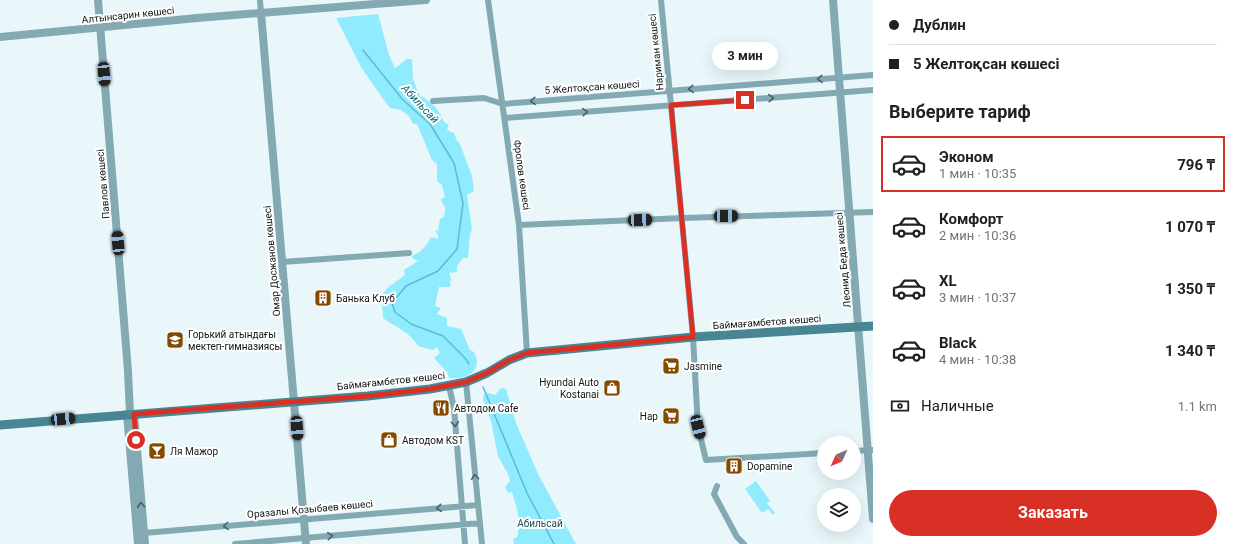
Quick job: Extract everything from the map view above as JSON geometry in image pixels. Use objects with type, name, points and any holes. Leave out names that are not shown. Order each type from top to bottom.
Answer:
[{"type":"main road","name":"Баймағамбетов көшесі","points":[[0,424],[368,396],[430,389],[466,382],[487,373],[509,360],[527,353],[693,337],[873,326]]},
{"type":"street","name":"Павлов көшесі","points":[[98,0],[127,355],[138,544]]},
{"type":"street","name":"Омар Досжанов көшесі","points":[[260,0],[306,541]]},
{"type":"street","name":"Алтынсарин көшесі","points":[[0,37],[197,18],[426,0]]},
{"type":"street","name":"Фролов көшесі","points":[[488,0],[519,225],[527,353]]},
{"type":"street","name":"Нариман көшесі","points":[[661,0],[683,218],[693,337],[698,427],[706,460],[817,453]]},
{"type":"street","name":"Леонид Беда көшесі","points":[[832,0],[870,450],[873,519]]},
{"type":"street","name":"5 Желтоқсан көшесі","points":[[433,101],[484,98],[503,104],[873,75]]},
{"type":"street","points":[[505,118],[873,90]]},
{"type":"street","points":[[519,225],[873,212]]},
{"type":"street","points":[[282,262],[409,252]]},
{"type":"street","points":[[466,382],[482,544]]},
{"type":"street","points":[[448,386],[454,408],[465,544]]},
{"type":"street","name":"Павлов көшесі","points":[[130,414],[145,544]]},
{"type":"street","points":[[717,486],[714,494],[737,538],[744,544]]},
{"type":"street","name":"Оразалы Қозыбаев көшесі","points":[[144,533],[478,505]]},
{"type":"street","points":[[235,544],[306,541],[480,523]]},
{"type":"green space","name":"Абильсай","points":[[378,14],[389,55],[395,68],[407,59],[412,59],[413,79],[420,96],[425,98],[438,110],[444,122],[449,125],[447,130],[454,133],[460,144],[472,176],[474,191],[467,195],[472,230],[470,234],[468,258],[463,258],[457,266],[457,272],[449,273],[451,278],[450,287],[439,287],[435,306],[441,308],[437,314],[447,318],[447,326],[461,329],[470,350],[474,352],[477,364],[472,373],[467,376],[449,378],[447,372],[434,358],[440,353],[437,347],[433,350],[418,346],[407,333],[383,318],[382,299],[385,291],[388,287],[404,276],[404,270],[418,261],[412,258],[412,256],[421,251],[431,237],[438,239],[438,235],[435,230],[438,231],[440,219],[444,217],[445,206],[441,199],[445,197],[442,185],[437,181],[437,164],[432,160],[417,124],[413,124],[409,116],[401,110],[390,108],[361,67],[336,18]]},
{"type":"green space","name":"Абильсай","points":[[501,388],[506,389],[516,423],[539,476],[576,544],[514,544],[513,539],[517,537],[519,526],[518,514],[512,492],[508,493],[505,487],[510,481],[508,474],[498,456],[491,421],[483,398],[485,392],[495,395]]},
{"type":"green space","points":[[756,481],[770,501],[767,503],[775,513],[773,515],[768,509],[762,513],[745,489]]},
{"type":"waterway","name":"Абильсай","points":[[363,50],[403,100],[430,124],[454,163],[463,203],[457,249],[438,271],[406,286],[392,303],[395,312],[411,324],[443,336],[469,364]]},
{"type":"waterway","name":"Абильсай","points":[[483,387],[527,493],[554,544]]},
{"type":"place","name":"Банька Клуб","points":[[323,298]]},
{"type":"place","name":"Горький атындағы мектеп-гимназиясы","points":[[175,340]]},
{"type":"place","name":"Jasmine","points":[[671,366]]},
{"type":"place","name":"Hyundai Auto Kostanai","points":[[612,388]]},
{"type":"place","name":"Автодом Cafe","points":[[441,408]]},
{"type":"place","name":"Нар","points":[[671,416]]},
{"type":"place","name":"Автодом KST","points":[[389,440]]},
{"type":"place","name":"Ля Мажор","points":[[157,451]]},
{"type":"place","name":"Dopamine","points":[[734,466]]},
{"type":"route","points":[[136,440],[134,414],[368,396],[430,389],[466,382],[487,373],[509,360],[527,353],[693,337],[683,218],[671,105],[745,100]]}]
